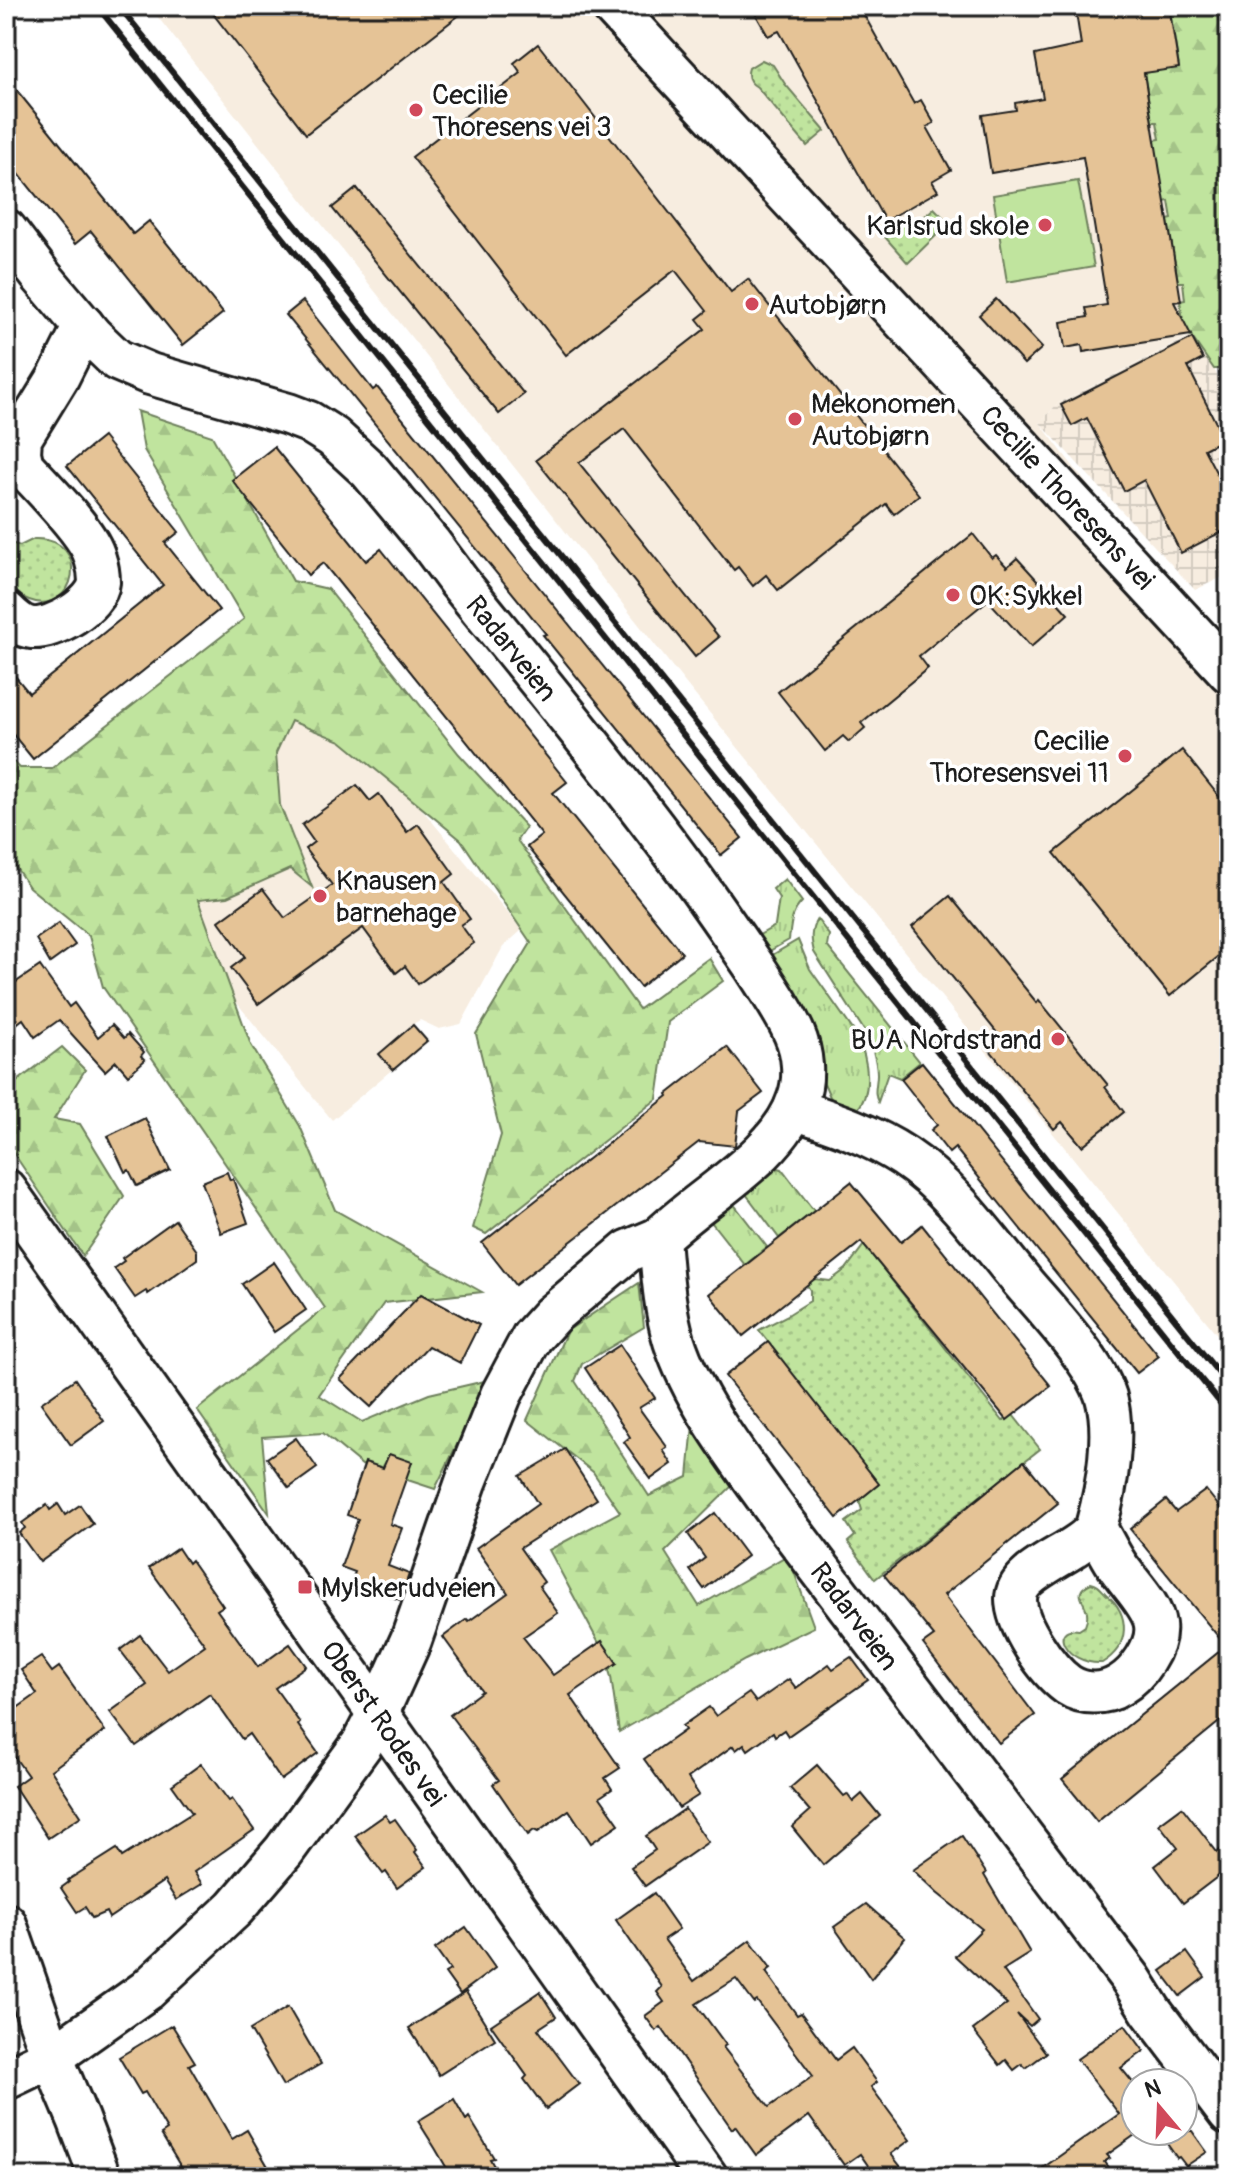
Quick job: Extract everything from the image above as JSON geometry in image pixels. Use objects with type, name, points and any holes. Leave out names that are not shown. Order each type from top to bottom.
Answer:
[{"type":"street","name":"Cecilie Thoresens vei","points":[[612,6],[1229,672]]},
{"type":"street","name":"Radarveien","points":[[6,230],[42,277],[117,360],[150,374],[309,422],[333,437],[369,470],[647,817],[759,974],[796,1036],[803,1076],[794,1109],[771,1143],[659,1238],[673,1339],[690,1381],[732,1449],[1229,2114]]},
{"type":"street","points":[[6,612],[28,628],[42,628],[69,617],[92,598],[99,584],[95,555],[88,539],[13,457],[84,326]]},
{"type":"street","points":[[794,1109],[851,1128],[927,1173],[948,1194],[1094,1371],[1105,1397],[1109,1421],[1107,1479],[1096,1528]]},
{"type":"street","name":"Oberst Rodes vei","points":[[6,1190],[707,2177]]},
{"type":"street","points":[[6,2079],[52,2057],[147,1990],[235,1908],[284,1851],[362,1744],[378,1713],[411,1640],[466,1482],[501,1395],[532,1337],[552,1315],[628,1251],[659,1238]]},
{"type":"street","points":[[6,1924],[52,2057],[100,2177]]},
{"type":"shaded area","points":[[149,6],[1217,6],[1229,72],[1223,81],[1229,98],[1229,369],[1214,369],[1190,336],[1057,404],[1040,423],[1139,552],[1229,651],[1229,1349],[686,684]]},
{"type":"shaded area","points":[[1191,336],[1214,369],[1229,399],[1229,574],[1195,590],[1040,423],[1057,404]]},
{"type":"shaded area","name":"Knausen barnehage","points":[[280,638],[522,930],[503,947],[461,1024],[439,1029],[420,1020],[413,1024],[426,1041],[332,1120],[211,971],[165,750]]},
{"type":"green space","points":[[1169,6],[1217,6],[1229,72],[1223,81],[1229,98],[1229,369],[1214,369],[1191,336],[1185,333],[1180,301],[1185,300],[1183,282],[1178,282],[1168,220],[1172,219],[1169,201],[1164,202],[1154,140],[1160,139],[1157,122],[1152,122],[1144,73],[1179,67]]},
{"type":"green space","points":[[762,60],[773,65],[825,131],[807,146],[749,79],[749,68]]},
{"type":"green space","points":[[1078,181],[1094,267],[1007,282],[993,195]]},
{"type":"green space","points":[[934,208],[949,223],[908,263],[885,237],[902,222],[910,229]]},
{"type":"green space","points":[[137,411],[212,436],[293,581],[328,589],[459,754],[526,827],[517,840],[639,1009],[709,958],[723,981],[668,1022],[657,1099],[486,1234],[473,1228],[501,1135],[476,1034],[531,943],[461,840],[341,741],[291,721],[276,753],[280,805],[312,887],[290,869],[227,897],[198,900],[251,1045],[300,1126],[335,1210],[482,1292],[384,1303],[319,1395],[362,1422],[429,1394],[489,1380],[435,1489],[362,1465],[323,1433],[262,1437],[269,1513],[197,1410],[325,1308],[103,987],[89,936],[29,887],[6,853],[6,755],[20,768],[52,768],[244,619],[144,450]]},
{"type":"green space","points":[[34,539],[53,542],[65,550],[71,562],[72,576],[67,588],[58,598],[45,602],[29,600],[17,592],[6,569],[6,544],[20,546]]},
{"type":"green space","points":[[785,879],[802,902],[794,915],[789,940],[766,953],[754,938],[775,926],[779,898],[773,889]]},
{"type":"green space","points":[[817,919],[829,935],[827,946],[920,1062],[900,1078],[888,1073],[878,1102],[875,1092],[876,1065],[869,1038],[814,952],[812,936]]},
{"type":"green space","points":[[798,940],[810,969],[858,1037],[866,1065],[867,1085],[862,1103],[856,1111],[836,1103],[830,1097],[769,957]]},
{"type":"green space","points":[[62,1047],[85,1070],[54,1119],[80,1124],[124,1196],[83,1256],[6,1142],[6,1090]]},
{"type":"green space","points":[[778,1168],[782,1169],[814,1211],[779,1238],[746,1194]]},
{"type":"green space","points":[[729,1205],[736,1207],[767,1247],[745,1265],[712,1223],[713,1218]]},
{"type":"green space","points":[[864,1245],[1003,1421],[1013,1415],[1040,1449],[875,1579],[848,1542],[855,1536],[846,1522],[862,1510],[859,1500],[879,1484],[759,1330],[810,1301],[807,1285],[814,1279],[830,1281],[846,1269]]},
{"type":"green space","points":[[639,1283],[644,1327],[582,1364],[575,1381],[649,1496],[688,1477],[693,1425],[734,1484],[665,1552],[699,1606],[788,1555],[814,1627],[745,1660],[619,1732],[611,1677],[603,1651],[549,1550],[620,1512],[593,1472],[527,1420],[567,1331]]},
{"type":"green space","points":[[1091,1583],[1114,1602],[1123,1621],[1124,1630],[1118,1648],[1102,1663],[1078,1658],[1070,1652],[1063,1639],[1064,1633],[1085,1626],[1087,1614],[1081,1593]]},
{"type":"building","points":[[207,6],[471,6],[306,134]]},
{"type":"building","points":[[751,6],[859,6],[914,104],[921,100],[934,123],[927,127],[951,170],[932,181],[938,191],[885,221],[779,31],[768,36]]},
{"type":"building","points":[[1075,6],[1169,6],[1179,68],[1144,73],[1181,301],[1174,302],[1191,335],[1083,352],[1082,345],[1065,348],[1061,322],[1088,317],[1086,308],[1107,305],[1083,157],[991,173],[982,115],[1016,110],[1015,103],[1043,98],[1035,55],[1081,45]]},
{"type":"building","points":[[538,44],[731,292],[748,279],[919,495],[894,514],[886,504],[778,590],[766,575],[753,586],[738,567],[734,570],[624,429],[579,463],[719,637],[695,657],[536,460],[705,329],[697,319],[707,311],[675,270],[566,355],[412,157],[521,73],[514,63]]},
{"type":"building","points":[[6,77],[133,234],[149,221],[223,313],[183,345],[91,231],[75,244],[6,158]]},
{"type":"building","points":[[357,188],[524,394],[499,414],[332,208]]},
{"type":"building","points":[[996,299],[1042,348],[1024,364],[979,315]]},
{"type":"building","points":[[303,301],[373,390],[377,387],[742,838],[721,855],[286,315]]},
{"type":"building","points":[[1192,338],[1203,359],[1188,367],[1224,439],[1204,449],[1229,497],[1229,528],[1181,553],[1144,480],[1124,491],[1087,418],[1072,426],[1061,405]]},
{"type":"building","points":[[103,437],[179,532],[165,543],[219,610],[33,759],[6,726],[6,665],[29,693],[163,585],[67,466]]},
{"type":"building","points":[[274,447],[366,561],[381,549],[567,782],[553,793],[682,953],[640,987],[527,847],[542,835],[323,563],[308,575],[232,480]]},
{"type":"building","points":[[973,534],[992,558],[996,555],[1007,567],[1017,558],[1068,614],[1031,647],[988,600],[919,656],[928,668],[861,723],[865,728],[849,742],[843,736],[825,751],[778,692]]},
{"type":"building","points":[[1182,750],[1229,809],[1229,948],[1170,996],[1054,853]]},
{"type":"building","points":[[357,785],[370,801],[379,794],[407,832],[418,824],[454,874],[444,882],[470,919],[461,925],[474,943],[418,984],[405,966],[396,973],[363,928],[258,1004],[231,968],[245,957],[219,921],[263,889],[285,918],[332,885],[305,849],[314,842],[302,825]]},
{"type":"building","points":[[950,896],[1108,1085],[1105,1087],[1124,1112],[1082,1146],[1062,1122],[1054,1129],[985,1044],[998,1034],[912,927]]},
{"type":"building","points":[[59,923],[75,945],[50,963],[36,939]]},
{"type":"building","points":[[40,966],[69,1007],[74,1003],[98,1037],[112,1025],[124,1038],[128,1034],[144,1052],[141,1056],[145,1060],[128,1075],[116,1061],[105,1071],[59,1020],[35,1037],[23,1019],[6,1032],[6,989]]},
{"type":"building","points":[[413,1025],[427,1041],[393,1070],[379,1054]]},
{"type":"building","points":[[727,1047],[763,1093],[739,1111],[735,1146],[699,1142],[515,1285],[482,1243]]},
{"type":"building","points":[[922,1062],[1159,1356],[1137,1373],[955,1148],[949,1153],[931,1130],[937,1125],[901,1079]]},
{"type":"building","points":[[145,1118],[170,1170],[137,1186],[129,1170],[125,1172],[108,1136]]},
{"type":"building","points":[[227,1172],[230,1180],[233,1179],[248,1223],[221,1233],[202,1182]]},
{"type":"building","points":[[851,1182],[901,1242],[922,1225],[1051,1386],[1007,1420],[861,1242],[743,1336],[709,1294]]},
{"type":"building","points":[[175,1220],[197,1251],[197,1259],[148,1294],[146,1291],[135,1298],[114,1268],[124,1261],[122,1258]]},
{"type":"building","points":[[274,1262],[306,1310],[274,1332],[242,1284]]},
{"type":"building","points":[[421,1294],[479,1325],[460,1363],[428,1346],[371,1407],[340,1379]]},
{"type":"building","points":[[768,1342],[879,1484],[837,1518],[725,1376]]},
{"type":"building","points":[[620,1345],[655,1398],[639,1408],[667,1447],[663,1450],[672,1464],[651,1479],[624,1442],[630,1437],[585,1368]]},
{"type":"building","points":[[75,1379],[104,1421],[71,1445],[41,1403]]},
{"type":"building","points":[[296,1438],[317,1468],[289,1488],[267,1458]]},
{"type":"building","points":[[565,1449],[597,1499],[520,1548],[544,1582],[539,1586],[558,1613],[523,1637],[553,1675],[602,1641],[617,1663],[570,1695],[620,1768],[605,1778],[612,1789],[600,1797],[619,1824],[591,1843],[569,1810],[538,1832],[534,1830],[528,1835],[493,1784],[499,1780],[450,1715],[482,1691],[443,1637],[508,1593],[476,1548],[538,1504],[520,1476]]},
{"type":"building","points":[[389,1454],[412,1462],[390,1524],[402,1528],[388,1566],[409,1574],[400,1600],[351,1582],[355,1572],[341,1567],[358,1519],[347,1515],[365,1462],[383,1468]]},
{"type":"building","points":[[1024,1461],[1058,1503],[944,1595],[1035,1715],[999,1743],[923,1644],[934,1636],[884,1575]]},
{"type":"building","points":[[1206,1490],[1229,1519],[1229,1714],[1097,1822],[1062,1779],[1226,1646],[1130,1529],[1166,1500],[1176,1512]]},
{"type":"building","points":[[58,1504],[65,1515],[80,1505],[93,1524],[40,1562],[19,1533],[25,1528],[22,1523],[47,1505],[50,1510]]},
{"type":"building","points":[[715,1513],[747,1556],[704,1589],[690,1570],[705,1558],[688,1534]]},
{"type":"building","points":[[178,1548],[188,1563],[191,1560],[223,1606],[217,1610],[258,1667],[290,1644],[306,1666],[275,1688],[318,1753],[281,1780],[249,1734],[242,1739],[210,1694],[136,1746],[110,1712],[147,1685],[120,1650],[140,1635],[168,1671],[205,1645],[149,1568]]},
{"type":"building","points":[[41,1657],[52,1672],[59,1667],[105,1731],[51,1770],[81,1816],[48,1838],[14,1786],[28,1776],[6,1745],[6,1716],[37,1694],[21,1670]]},
{"type":"building","points":[[851,1657],[868,1680],[788,1736],[784,1730],[775,1736],[773,1732],[748,1750],[744,1744],[736,1750],[733,1746],[688,1778],[699,1795],[679,1808],[644,1759],[685,1730],[682,1726],[709,1707],[716,1716],[749,1693],[756,1702],[789,1679],[796,1688],[829,1664],[833,1669]]},
{"type":"building","points":[[201,1764],[254,1830],[194,1872],[202,1884],[176,1900],[164,1881],[109,1918],[106,1912],[92,1918],[85,1907],[77,1912],[61,1888],[68,1880],[117,1849],[122,1857],[192,1813],[172,1785]]},
{"type":"building","points":[[817,1765],[844,1796],[847,1794],[853,1802],[862,1794],[880,1816],[823,1865],[792,1827],[810,1811],[790,1788]]},
{"type":"building","points":[[1182,1807],[1217,1852],[1229,1842],[1229,1868],[1183,1903],[1155,1866],[1178,1848],[1159,1824]]},
{"type":"building","points":[[685,1809],[708,1842],[645,1886],[631,1867],[655,1850],[646,1836]]},
{"type":"building","points":[[385,1815],[390,1822],[395,1819],[426,1867],[397,1888],[355,1836]]},
{"type":"building","points":[[962,1836],[1030,1953],[1003,1970],[1038,2019],[1030,2026],[1017,2014],[1046,2053],[1026,2068],[1022,2064],[1014,2070],[1006,2060],[1000,2065],[973,2030],[1007,2004],[955,1956],[982,1929],[913,1870]]},
{"type":"building","points":[[654,1893],[679,1929],[664,1939],[694,1981],[750,1940],[771,1968],[766,1972],[797,2015],[801,2013],[836,2060],[852,2048],[877,2082],[871,2087],[910,2140],[891,2154],[901,2167],[887,2177],[876,2177],[860,2154],[844,2165],[809,2116],[756,2155],[735,2126],[732,2129],[661,2027],[656,2031],[645,2016],[664,2002],[657,1992],[662,1987],[616,1920]],"holes":[[[736,1979],[754,2003],[757,2001],[813,2076],[769,2107],[723,2047],[726,2045],[696,2004]]]},
{"type":"building","points":[[866,1904],[905,1938],[871,1979],[834,1927]]},
{"type":"building","points":[[466,1927],[495,1968],[460,1994],[445,1973],[450,1970],[435,1949]]},
{"type":"building","points":[[1187,1952],[1205,1977],[1180,1996],[1161,1971]]},
{"type":"building","points":[[466,1992],[495,2039],[439,2075],[409,2028]]},
{"type":"building","points":[[540,1992],[556,2017],[538,2029],[579,2084],[546,2109],[491,2025]]},
{"type":"building","points":[[288,2007],[321,2064],[283,2086],[250,2030]]},
{"type":"building","points":[[172,2025],[195,2062],[189,2065],[232,2139],[247,2130],[270,2170],[258,2177],[187,2177],[161,2134],[167,2130],[145,2092],[141,2094],[119,2057]]},
{"type":"building","points":[[1125,2025],[1144,2051],[1119,2067],[1119,2114],[1077,2059]]},
{"type":"building","points":[[454,2099],[494,2158],[490,2159],[500,2177],[452,2177],[418,2121]]},
{"type":"building","points":[[1119,2114],[1119,2146],[1107,2155],[1110,2158],[1104,2162],[1115,2177],[1030,2177]]},
{"type":"building","points":[[1199,2141],[1207,2152],[1186,2166],[1169,2147],[1199,2147]]},
{"type":"railway","points":[[97,6],[1229,1414]]},
{"type":"railway","points":[[119,6],[1229,1386]]},
{"type":"place","name":"Cecilie Thoresens vei 3","points":[[416,110]]},
{"type":"place","name":"Karlsrud skole","points":[[1045,225]]},
{"type":"place","name":"Autobjørn","points":[[752,304]]},
{"type":"place","name":"Mekonomen Autobjørn","points":[[795,419]]},
{"type":"place","name":"OK:Sykkel","points":[[953,595]]},
{"type":"place","name":"Cecilie Thoresensvei 11","points":[[1125,756]]},
{"type":"place","name":"Knausen barnehage","points":[[320,896]]},
{"type":"place","name":"BUA Nordstrand","points":[[1058,1039]]},
{"type":"place","name":"Mylskerudveien","points":[[305,1587]]}]
